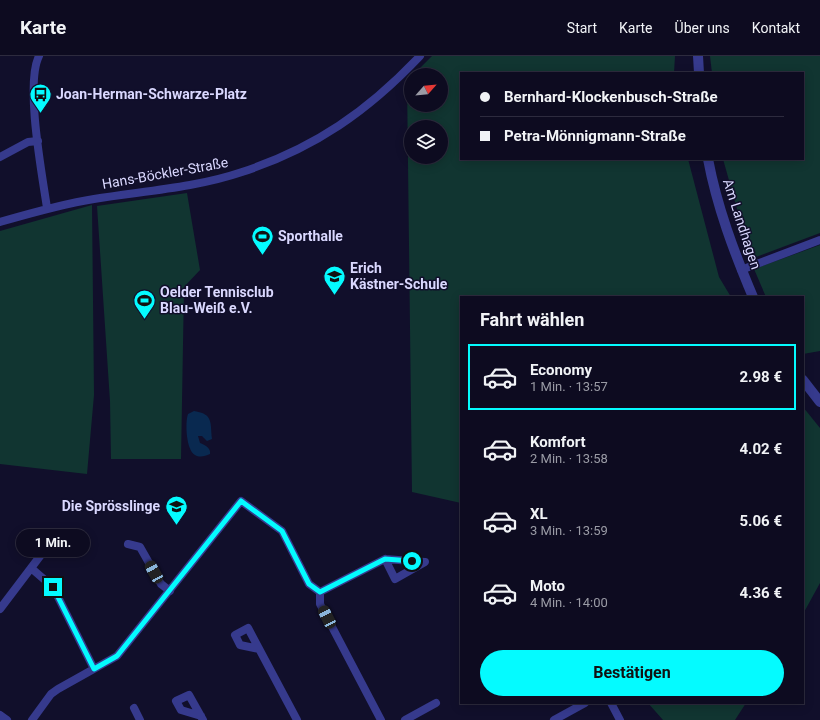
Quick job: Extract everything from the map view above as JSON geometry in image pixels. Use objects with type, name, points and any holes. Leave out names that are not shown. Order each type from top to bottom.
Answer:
[{"type":"street","points":[[39,56],[34,77],[34,106],[46,208]]},
{"type":"street","name":"Hans-Böckler-Straße","points":[[0,222],[46,208],[193,184],[242,172],[289,154],[339,127],[374,101],[420,56]]},
{"type":"street","points":[[698,56],[699,72]]},
{"type":"street","points":[[0,157],[28,142],[38,141]]},
{"type":"street","name":"Am Landhagen","points":[[708,160],[715,193],[741,270],[753,296]]},
{"type":"street","points":[[741,270],[820,240]]},
{"type":"street","points":[[804,381],[820,402]]},
{"type":"street","points":[[32,720],[51,694],[117,656],[241,501],[282,531],[309,584],[320,592]]},
{"type":"street","points":[[0,609],[52,539]]},
{"type":"street","points":[[128,544],[140,547],[161,584],[170,591]]},
{"type":"street","points":[[320,592],[385,559]]},
{"type":"street","points":[[31,568],[53,587],[94,669]]},
{"type":"street","points":[[320,592],[320,604],[381,720]]},
{"type":"street","points":[[259,649],[296,720]]},
{"type":"street","points":[[405,720],[436,703]]},
{"type":"street","points":[[554,720],[583,704]]},
{"type":"street","points":[[612,704],[620,720]]},
{"type":"street","points":[[134,708],[140,720]]},
{"type":"street","points":[[0,715],[7,720]]},
{"type":"green space","points":[[432,56],[675,56],[674,72],[460,72],[460,160],[688,160],[719,277],[730,296],[460,296],[460,503],[412,492],[408,164],[448,164],[448,120],[407,120],[407,112],[448,112],[448,68],[420,68]]},
{"type":"green space","points":[[710,56],[820,56],[820,233],[751,259],[723,160],[804,160],[804,72],[712,72]]},
{"type":"green space","name":"Oelder Tennisclub Blau-Weiß e.V.","points":[[187,193],[200,270],[184,287],[181,459],[111,459],[110,401],[97,206]]},
{"type":"green space","points":[[92,205],[94,395],[87,474],[0,464],[0,231]]},
{"type":"green space","points":[[820,245],[820,351],[804,354],[804,296],[766,296],[754,269]]},
{"type":"green space","points":[[804,408],[820,428],[820,583],[804,612]]},
{"type":"green space","points":[[649,704],[745,704],[735,720],[663,720]]},
{"type":"water","points":[[194,411],[205,414],[210,420],[211,424],[212,439],[207,441],[202,436],[198,436],[200,443],[210,450],[210,454],[204,456],[195,455],[192,452],[188,442],[187,418],[188,414]]},
{"type":"place","name":"Joan-Herman-Schwarze-Platz","points":[[41,114]]},
{"type":"place","name":"Sporthalle","points":[[263,256]]},
{"type":"place","name":"Erich Kästner-Schule","points":[[335,296]]},
{"type":"place","name":"Oelder Tennisclub Blau-Weiß e.V.","points":[[144,320]]},
{"type":"place","name":"Die Sprösslinge","points":[[176,526]]},
{"type":"route","points":[[53,587],[94,669],[117,656],[241,501],[282,531],[309,584],[320,592],[372,564],[385,559],[412,561]]}]
